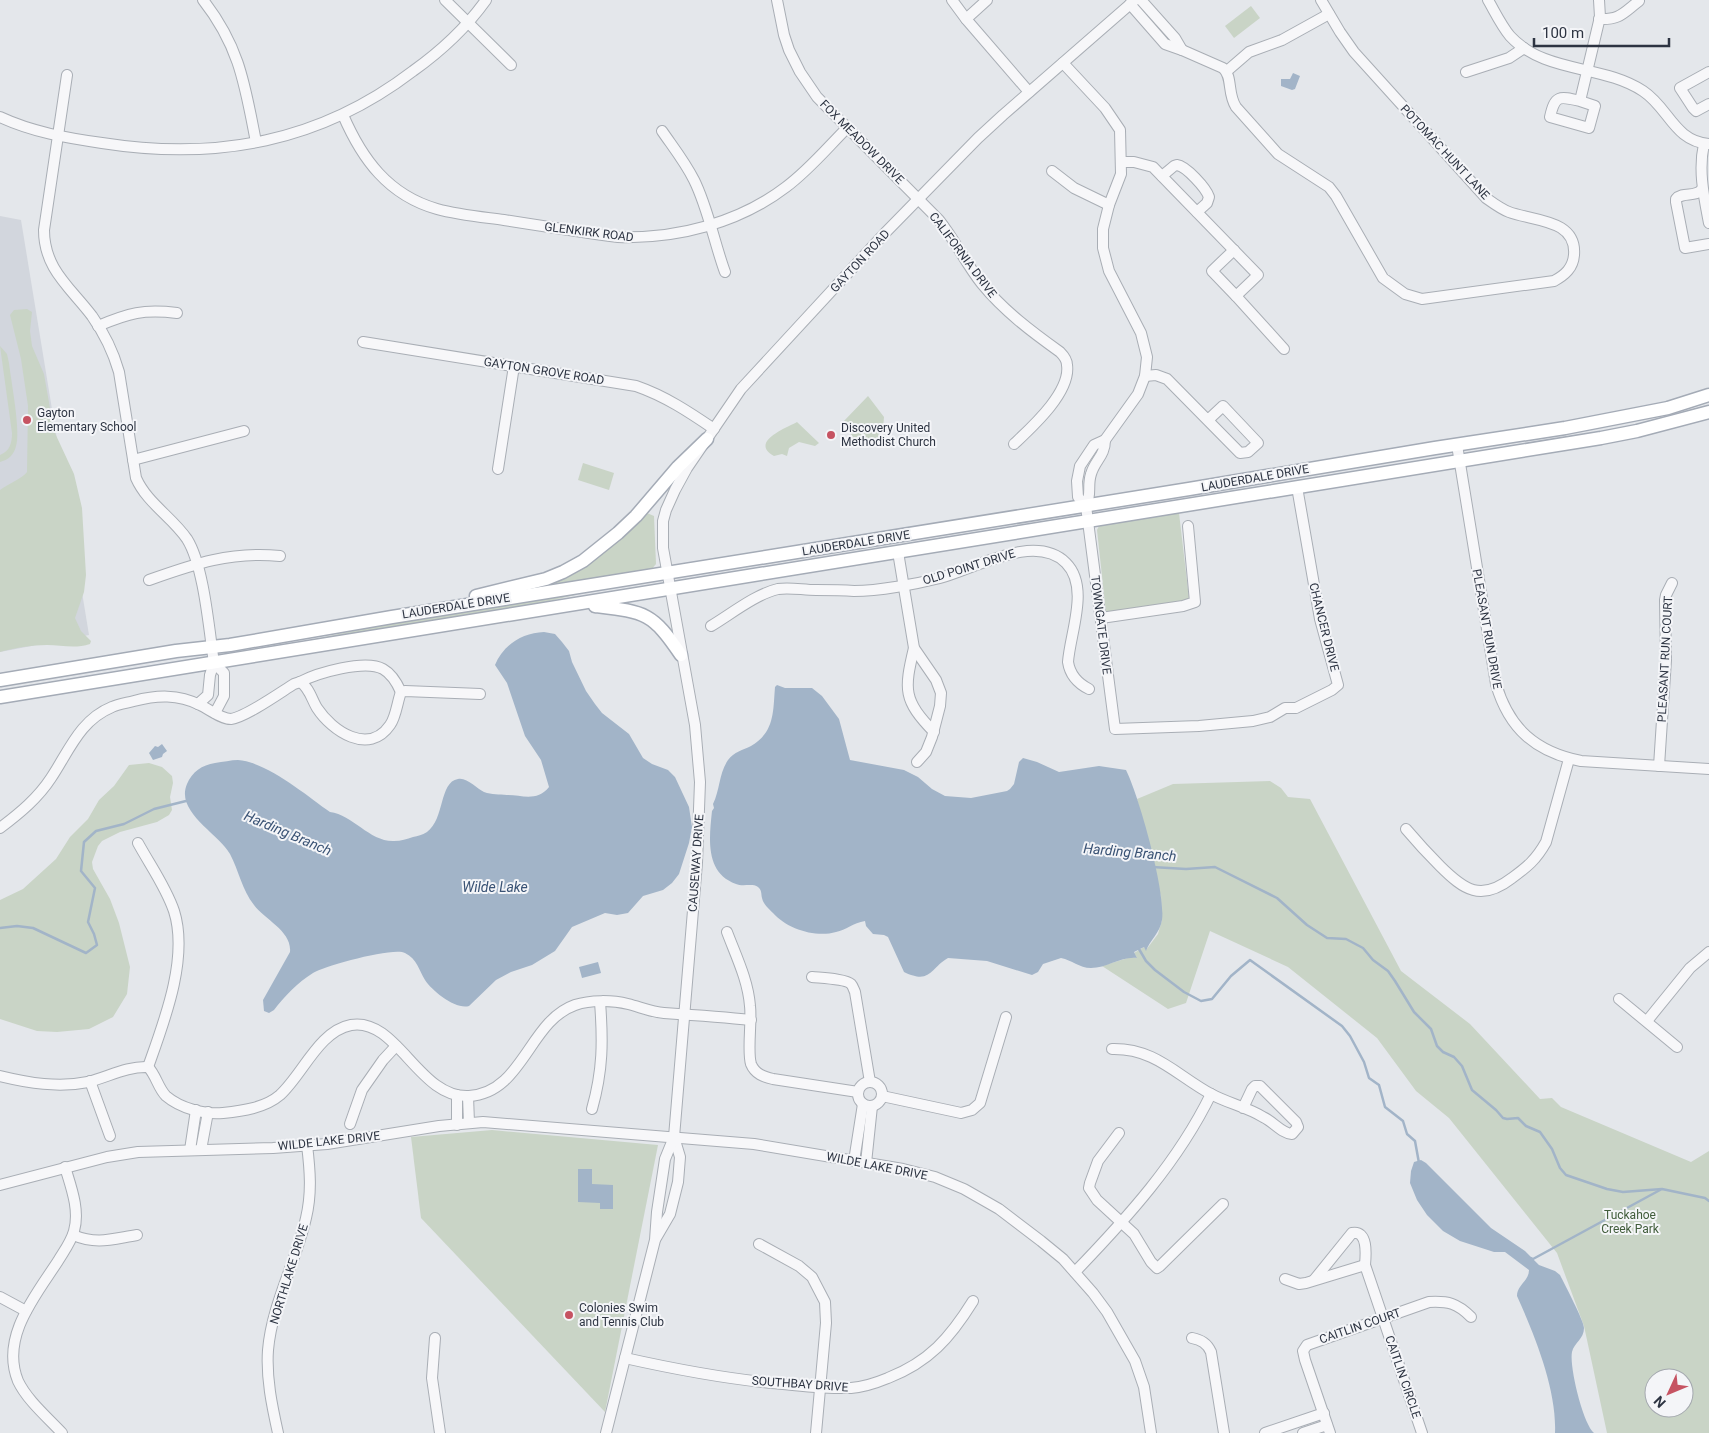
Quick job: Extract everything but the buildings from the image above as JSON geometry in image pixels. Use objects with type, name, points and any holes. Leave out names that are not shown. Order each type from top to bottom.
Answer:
[{"type":"main road","name":"LAUDERDALE DRIVE","points":[[0,680],[1457,445],[1636,415],[1668,408],[1709,395]]},
{"type":"main road","name":"LAUDERDALE DRIVE","points":[[0,697],[1460,461],[1637,431],[1709,412]]},
{"type":"main road","points":[[426,611],[490,592],[555,576],[572,568],[626,526],[710,434]]},
{"type":"main road","points":[[578,604],[624,609],[647,617],[666,632],[681,655]]},
{"type":"street","points":[[202,0],[218,20],[233,49],[240,68],[256,142]]},
{"type":"street","points":[[445,0],[510,65]]},
{"type":"street","points":[[0,117],[40,132],[157,150],[209,149],[288,135],[343,115],[400,82],[430,59],[456,35],[486,0]]},
{"type":"street","name":"FOX MEADOW DRIVE","points":[[777,0],[784,35],[800,72],[817,97],[918,199]]},
{"type":"street","points":[[952,0],[1029,92]]},
{"type":"street","points":[[966,19],[987,0]]},
{"type":"street","points":[[1141,0],[1175,38],[1182,50]]},
{"type":"street","name":"POTOMAC HUNT LANE","points":[[1227,71],[1231,99],[1236,107],[1278,154],[1329,187],[1383,278],[1405,294],[1422,299],[1554,281],[1565,275],[1572,264],[1574,256],[1572,240],[1568,232],[1561,226],[1509,212],[1486,198],[1354,52],[1321,0]]},
{"type":"street","points":[[1488,0],[1510,35],[1524,48],[1552,62],[1608,76],[1635,86],[1645,92],[1664,110],[1675,127],[1686,138],[1706,144],[1701,157],[1702,189],[1709,223]]},
{"type":"street","points":[[1580,102],[1599,19],[1599,0]]},
{"type":"street","points":[[1599,19],[1612,20],[1617,18],[1638,0]]},
{"type":"street","points":[[1133,2],[1165,44],[1227,71],[1249,52],[1282,40],[1330,14]]},
{"type":"street","name":"GAYTON ROAD","points":[[670,590],[662,530],[666,510],[681,478],[741,389],[918,199],[978,138],[1133,2]]},
{"type":"street","points":[[1466,72],[1510,58],[1524,48]]},
{"type":"street","points":[[1062,63],[1105,108],[1120,130],[1121,174],[1109,205],[1103,230],[1104,254],[1109,271],[1142,333],[1147,367],[1145,376],[1156,375],[1166,379],[1240,453],[1248,452],[1258,443],[1223,406],[1208,420]]},
{"type":"street","points":[[1709,72],[1680,88],[1692,108],[1696,111],[1709,104]]},
{"type":"street","points":[[67,75],[44,230],[45,245],[55,272],[98,326],[115,357],[136,478],[143,492],[186,537],[193,550],[201,580],[214,663],[210,675],[208,695],[198,704]]},
{"type":"street","name":"GLENKIRK ROAD","points":[[343,115],[352,138],[362,153],[382,177],[396,189],[411,198],[437,209],[457,213],[618,237],[662,236],[682,233],[741,214],[772,197],[800,176],[846,128]]},
{"type":"street","points":[[662,132],[683,160],[694,181],[725,272]]},
{"type":"street","points":[[1122,162],[1134,162],[1153,167],[1258,275],[1236,296]]},
{"type":"street","points":[[1162,176],[1177,165],[1185,169],[1205,189],[1209,200],[1197,212]]},
{"type":"street","points":[[1052,171],[1074,188],[1109,205]]},
{"type":"street","points":[[1702,189],[1698,194],[1677,197],[1676,202],[1685,248],[1709,244]]},
{"type":"street","name":"CALIFORNIA DRIVE","points":[[918,199],[950,233],[970,267],[993,297],[1066,359],[1067,374],[1057,397],[1038,422],[1014,444]]},
{"type":"street","points":[[1234,250],[1212,271],[1284,349]]},
{"type":"street","points":[[98,326],[122,316],[143,311],[176,313]]},
{"type":"street","name":"GAYTON GROVE ROAD","points":[[363,342],[636,386],[674,402],[710,434]]},
{"type":"street","points":[[498,469],[514,366]]},
{"type":"street","name":"TOWNGATE DRIVE","points":[[1115,729],[1086,506],[1090,497],[1089,483],[1091,473],[1105,449],[1105,440],[1138,394],[1145,376]]},
{"type":"street","points":[[133,460],[244,431]]},
{"type":"street","name":"PLEASANT RUN DRIVE","points":[[1457,445],[1499,694],[1512,720],[1523,733],[1545,750],[1581,761],[1709,769]]},
{"type":"street","name":"CHANCER DRIVE","points":[[1115,729],[1248,722],[1270,716],[1285,708],[1296,708],[1336,688],[1337,679],[1316,601],[1297,487]]},
{"type":"street","points":[[1101,618],[1183,606],[1195,602],[1188,526]]},
{"type":"street","points":[[898,552],[914,648],[907,676],[907,688],[910,703],[934,732]]},
{"type":"street","name":"OLD POINT DRIVE","points":[[712,626],[755,599],[776,590],[793,588],[868,590],[939,578],[1012,553],[1046,552],[1061,559],[1071,569],[1075,577],[1077,591],[1076,620],[1068,654],[1069,669],[1077,681],[1089,689]]},
{"type":"street","points":[[149,580],[197,564],[234,555],[280,556]]},
{"type":"street","name":"PLEASANT RUN COURT","points":[[1660,766],[1666,660],[1666,595],[1672,583]]},
{"type":"street","name":"CAUSEWAY DRIVE","points":[[606,1433],[655,1240],[665,1159],[674,1137],[697,863],[700,782],[695,724],[670,590]]},
{"type":"street","points":[[914,648],[936,680],[941,693],[934,732],[926,752],[917,762]]},
{"type":"street","points":[[214,663],[224,673],[224,696],[216,713]]},
{"type":"street","points":[[0,828],[20,813],[40,793],[52,777],[80,730],[102,712],[113,706],[152,697],[171,696],[198,704],[225,718],[237,717],[294,684],[320,674],[347,668],[374,666],[382,668],[389,673],[396,680],[401,692],[391,724],[376,738],[368,741],[347,735],[331,723],[318,709],[305,686],[300,682]]},
{"type":"street","points":[[401,692],[480,694]]},
{"type":"street","points":[[1406,829],[1420,846],[1462,886],[1479,891],[1492,890],[1502,886],[1533,862],[1540,854],[1546,842],[1570,758]]},
{"type":"street","points":[[138,843],[167,894],[174,912],[178,939],[178,962],[173,988],[148,1067],[166,1096],[179,1104],[196,1110],[221,1113],[238,1111],[257,1107],[272,1100],[279,1096],[298,1075],[324,1040],[344,1027],[362,1024],[370,1026],[386,1036],[434,1084],[447,1092],[462,1096],[497,1088],[546,1027],[567,1009],[581,1004],[600,1002],[627,1004],[663,1013],[683,1013],[751,1020]]},
{"type":"street","points":[[727,932],[745,981],[750,1005],[750,1053],[752,1066],[762,1077],[858,1092]]},
{"type":"street","points":[[1647,1021],[1690,968],[1709,952]]},
{"type":"street","points":[[812,977],[850,982],[855,992],[870,1082]]},
{"type":"street","points":[[1619,998],[1678,1047]]},
{"type":"street","points":[[592,1108],[598,1088],[602,1062],[600,1002]]},
{"type":"street","points":[[882,1096],[960,1113],[972,1110],[980,1102],[1006,1017]]},
{"type":"street","points":[[350,1124],[362,1090],[383,1060],[396,1046]]},
{"type":"street","points":[[1112,1049],[1125,1048],[1150,1055],[1180,1072],[1211,1094],[1243,1108],[1262,1116],[1285,1133],[1292,1134],[1298,1127],[1296,1122],[1260,1086],[1255,1086],[1252,1089],[1243,1108]]},
{"type":"street","points":[[0,1076],[34,1084],[55,1085],[90,1081],[125,1070],[148,1067]]},
{"type":"street","points":[[90,1081],[110,1136]]},
{"type":"street","points":[[870,1082],[877,1084],[882,1096],[878,1103],[868,1105],[859,1100],[858,1092],[862,1084],[870,1082]]},
{"type":"street","points":[[1074,1272],[1122,1222],[1173,1159],[1201,1115],[1211,1094]]},
{"type":"street","points":[[462,1096],[469,1123]]},
{"type":"street","points":[[457,1124],[462,1096]]},
{"type":"street","points":[[854,1161],[868,1105]]},
{"type":"street","points":[[866,1163],[868,1105]]},
{"type":"street","points":[[190,1150],[196,1110]]},
{"type":"street","points":[[201,1150],[208,1112]]},
{"type":"street","name":"WILDE LAKE DRIVE","points":[[0,1185],[65,1167],[138,1152],[307,1145],[469,1123],[520,1124],[754,1144],[936,1177],[978,1196],[1041,1241],[1074,1272],[1107,1312],[1135,1361],[1144,1387],[1150,1433]]},
{"type":"street","points":[[1119,1133],[1098,1161],[1089,1188],[1096,1200],[1134,1234],[1150,1262],[1157,1268],[1223,1204]]},
{"type":"street","name":"CAUSEWAY DRIVE","points":[[655,1240],[670,1214],[678,1182],[680,1157],[674,1137]]},
{"type":"street","name":"NORTHLAKE DRIVE","points":[[278,1433],[270,1392],[268,1351],[274,1317],[308,1211],[310,1189],[307,1145]]},
{"type":"street","points":[[62,1433],[24,1392],[14,1371],[12,1352],[13,1338],[17,1327],[67,1248],[72,1235],[76,1214],[65,1167]]},
{"type":"street","name":"CAITLIN CIRCLE","points":[[1314,1280],[1352,1233],[1357,1232],[1361,1234],[1364,1240],[1365,1265],[1422,1433]]},
{"type":"street","points":[[72,1235],[101,1242],[137,1235]]},
{"type":"street","points":[[759,1244],[799,1266],[812,1277],[822,1294],[826,1310],[826,1323],[816,1433]]},
{"type":"street","points":[[1285,1279],[1299,1284],[1365,1265]]},
{"type":"street","points":[[0,1297],[26,1311]]},
{"type":"street","name":"SOUTHBAY DRIVE","points":[[625,1358],[697,1374],[737,1380],[852,1388],[864,1386],[905,1372],[925,1359],[939,1347],[959,1324],[973,1301]]},
{"type":"street","name":"CAITLIN COURT","points":[[1329,1429],[1305,1360],[1304,1348],[1316,1341],[1429,1302],[1442,1301],[1461,1307],[1471,1317]]},
{"type":"street","points":[[435,1338],[432,1378],[440,1433]]},
{"type":"street","points":[[1192,1338],[1204,1342],[1208,1345],[1211,1352],[1224,1433]]},
{"type":"street","points":[[1265,1433],[1324,1413]]},
{"type":"street","points":[[1303,1433],[1329,1429]]},
{"type":"shaded area","name":"Gayton Elementary School","points":[[0,216],[21,220],[89,635],[0,652]]},
{"type":"green space","points":[[1251,6],[1260,18],[1234,38],[1225,26]]},
{"type":"green space","name":"Gayton Elementary School","points":[[27,309],[32,312],[30,331],[32,346],[44,374],[54,431],[74,474],[82,508],[86,575],[84,592],[75,618],[81,631],[91,641],[90,644],[79,646],[47,645],[0,652],[0,490],[27,472],[28,406],[21,359],[10,315],[14,310]]},
{"type":"green space","points":[[0,346],[7,354],[9,363],[17,439],[14,452],[0,462],[0,455],[10,446],[12,433]]},
{"type":"green space","points":[[868,396],[884,417],[883,429],[880,431],[883,438],[859,446],[843,422]]},
{"type":"green space","points":[[797,422],[819,443],[815,446],[799,442],[789,448],[787,456],[782,454],[774,456],[767,451],[767,441],[772,436]]},
{"type":"green space","points":[[583,463],[614,473],[609,490],[578,480]]},
{"type":"green space","points":[[647,513],[654,516],[656,564],[651,570],[553,585],[553,583]]},
{"type":"green space","points":[[1179,513],[1189,598],[1187,600],[1106,613],[1097,530],[1099,526]]},
{"type":"green space","points":[[575,594],[519,608],[310,642],[310,640],[387,624]]},
{"type":"green space","points":[[149,763],[162,767],[172,776],[173,783],[170,797],[172,810],[169,815],[157,822],[120,832],[102,841],[92,862],[93,869],[110,899],[119,923],[130,967],[127,994],[113,1017],[89,1029],[57,1032],[37,1031],[0,1019],[0,900],[23,889],[56,859],[70,837],[88,819],[99,800],[114,786],[129,765]]},
{"type":"green space","name":"Tuckahoe Creek Park","points":[[1270,781],[1281,788],[1288,797],[1310,799],[1401,971],[1470,1024],[1540,1099],[1552,1098],[1561,1107],[1691,1162],[1709,1151],[1709,1433],[1607,1433],[1584,1326],[1557,1253],[1449,1118],[1416,1091],[1377,1038],[1288,967],[1210,931],[1186,1003],[1168,1009],[1102,966],[1131,957],[1137,958],[1134,953],[1144,947],[1146,950],[1158,934],[1162,920],[1161,897],[1137,799],[1173,784]]},
{"type":"green space","name":"Colonies Swim and Tennis Club","points":[[492,1130],[658,1145],[605,1412],[421,1218],[411,1137]]},
{"type":"water","points":[[1293,73],[1300,76],[1295,89],[1292,90],[1281,86],[1281,79],[1290,79]]},
{"type":"water","name":"Wilde Lake","points":[[544,632],[555,634],[569,651],[572,662],[586,691],[602,713],[629,734],[643,758],[652,764],[668,770],[675,777],[689,807],[692,827],[679,874],[663,890],[643,896],[628,913],[617,915],[605,913],[572,927],[555,951],[532,965],[511,972],[496,980],[469,1006],[458,1005],[439,994],[425,980],[412,958],[405,953],[398,952],[359,958],[313,973],[297,985],[274,1010],[269,1013],[264,1011],[263,1000],[290,952],[287,938],[250,899],[230,854],[192,813],[187,804],[185,794],[187,784],[192,776],[202,767],[210,764],[235,760],[249,762],[286,780],[330,812],[346,818],[377,837],[394,841],[427,832],[437,819],[448,787],[458,779],[465,780],[490,794],[529,797],[539,795],[549,787],[541,760],[525,736],[507,683],[495,665],[498,658],[514,641],[528,635]]},
{"type":"water","points":[[777,685],[785,688],[812,688],[822,696],[839,719],[850,760],[904,770],[918,777],[932,789],[945,796],[971,798],[1007,791],[1014,784],[1019,762],[1023,758],[1059,772],[1099,766],[1126,770],[1138,800],[1160,888],[1161,925],[1146,951],[1144,947],[1134,952],[1137,958],[1091,968],[1083,967],[1061,958],[1043,964],[1038,972],[1032,975],[987,961],[948,958],[929,974],[920,977],[904,972],[888,937],[873,934],[866,926],[865,921],[840,931],[820,934],[802,931],[779,919],[765,904],[758,887],[736,884],[726,879],[719,872],[711,854],[710,844],[713,804],[725,765],[733,755],[759,740],[769,728],[775,687]]},
{"type":"water","points":[[162,744],[167,751],[162,757],[153,760],[149,753],[155,746],[158,747]]},
{"type":"water","points":[[598,962],[601,973],[582,978],[579,967]]},
{"type":"water","points":[[1421,1160],[1491,1228],[1525,1251],[1539,1265],[1560,1275],[1584,1328],[1584,1332],[1572,1352],[1572,1359],[1581,1407],[1594,1433],[1555,1433],[1555,1416],[1549,1381],[1531,1328],[1517,1296],[1529,1270],[1505,1252],[1494,1252],[1460,1241],[1443,1231],[1427,1215],[1417,1200],[1410,1183],[1414,1162]]},
{"type":"water","points":[[578,1169],[592,1169],[592,1184],[613,1185],[613,1209],[600,1209],[600,1203],[578,1202]]},
{"type":"waterway","name":"Harding Branch","points":[[0,928],[17,926],[33,928],[86,953],[97,945],[88,922],[95,888],[81,871],[84,842],[96,831],[124,824],[154,809],[186,801]]},
{"type":"waterway","name":"Harding Branch","points":[[1152,867],[1186,869],[1215,867],[1277,898],[1307,925],[1327,938],[1346,939],[1363,948],[1373,960],[1388,971],[1414,1012],[1431,1029],[1437,1046],[1443,1052],[1454,1057],[1462,1066],[1472,1090],[1503,1118],[1518,1118],[1526,1126],[1540,1132],[1552,1149],[1560,1168],[1566,1175],[1607,1189],[1623,1192],[1662,1189],[1705,1198],[1709,1201]]},
{"type":"waterway","points":[[1139,949],[1146,961],[1155,970],[1184,992],[1201,1001],[1212,999],[1231,976],[1250,960],[1342,1026],[1350,1036],[1364,1062],[1369,1078],[1379,1085],[1385,1107],[1403,1121],[1407,1134],[1415,1141],[1419,1163]]},
{"type":"waterway","points":[[1531,1258],[1533,1259],[1660,1190]]},
{"type":"place","name":"Gayton Elementary School","points":[[27,420]]},
{"type":"place","name":"Discovery United Methodist Church","points":[[831,435]]},
{"type":"place","name":"Colonies Swim and Tennis Club","points":[[569,1315]]}]
